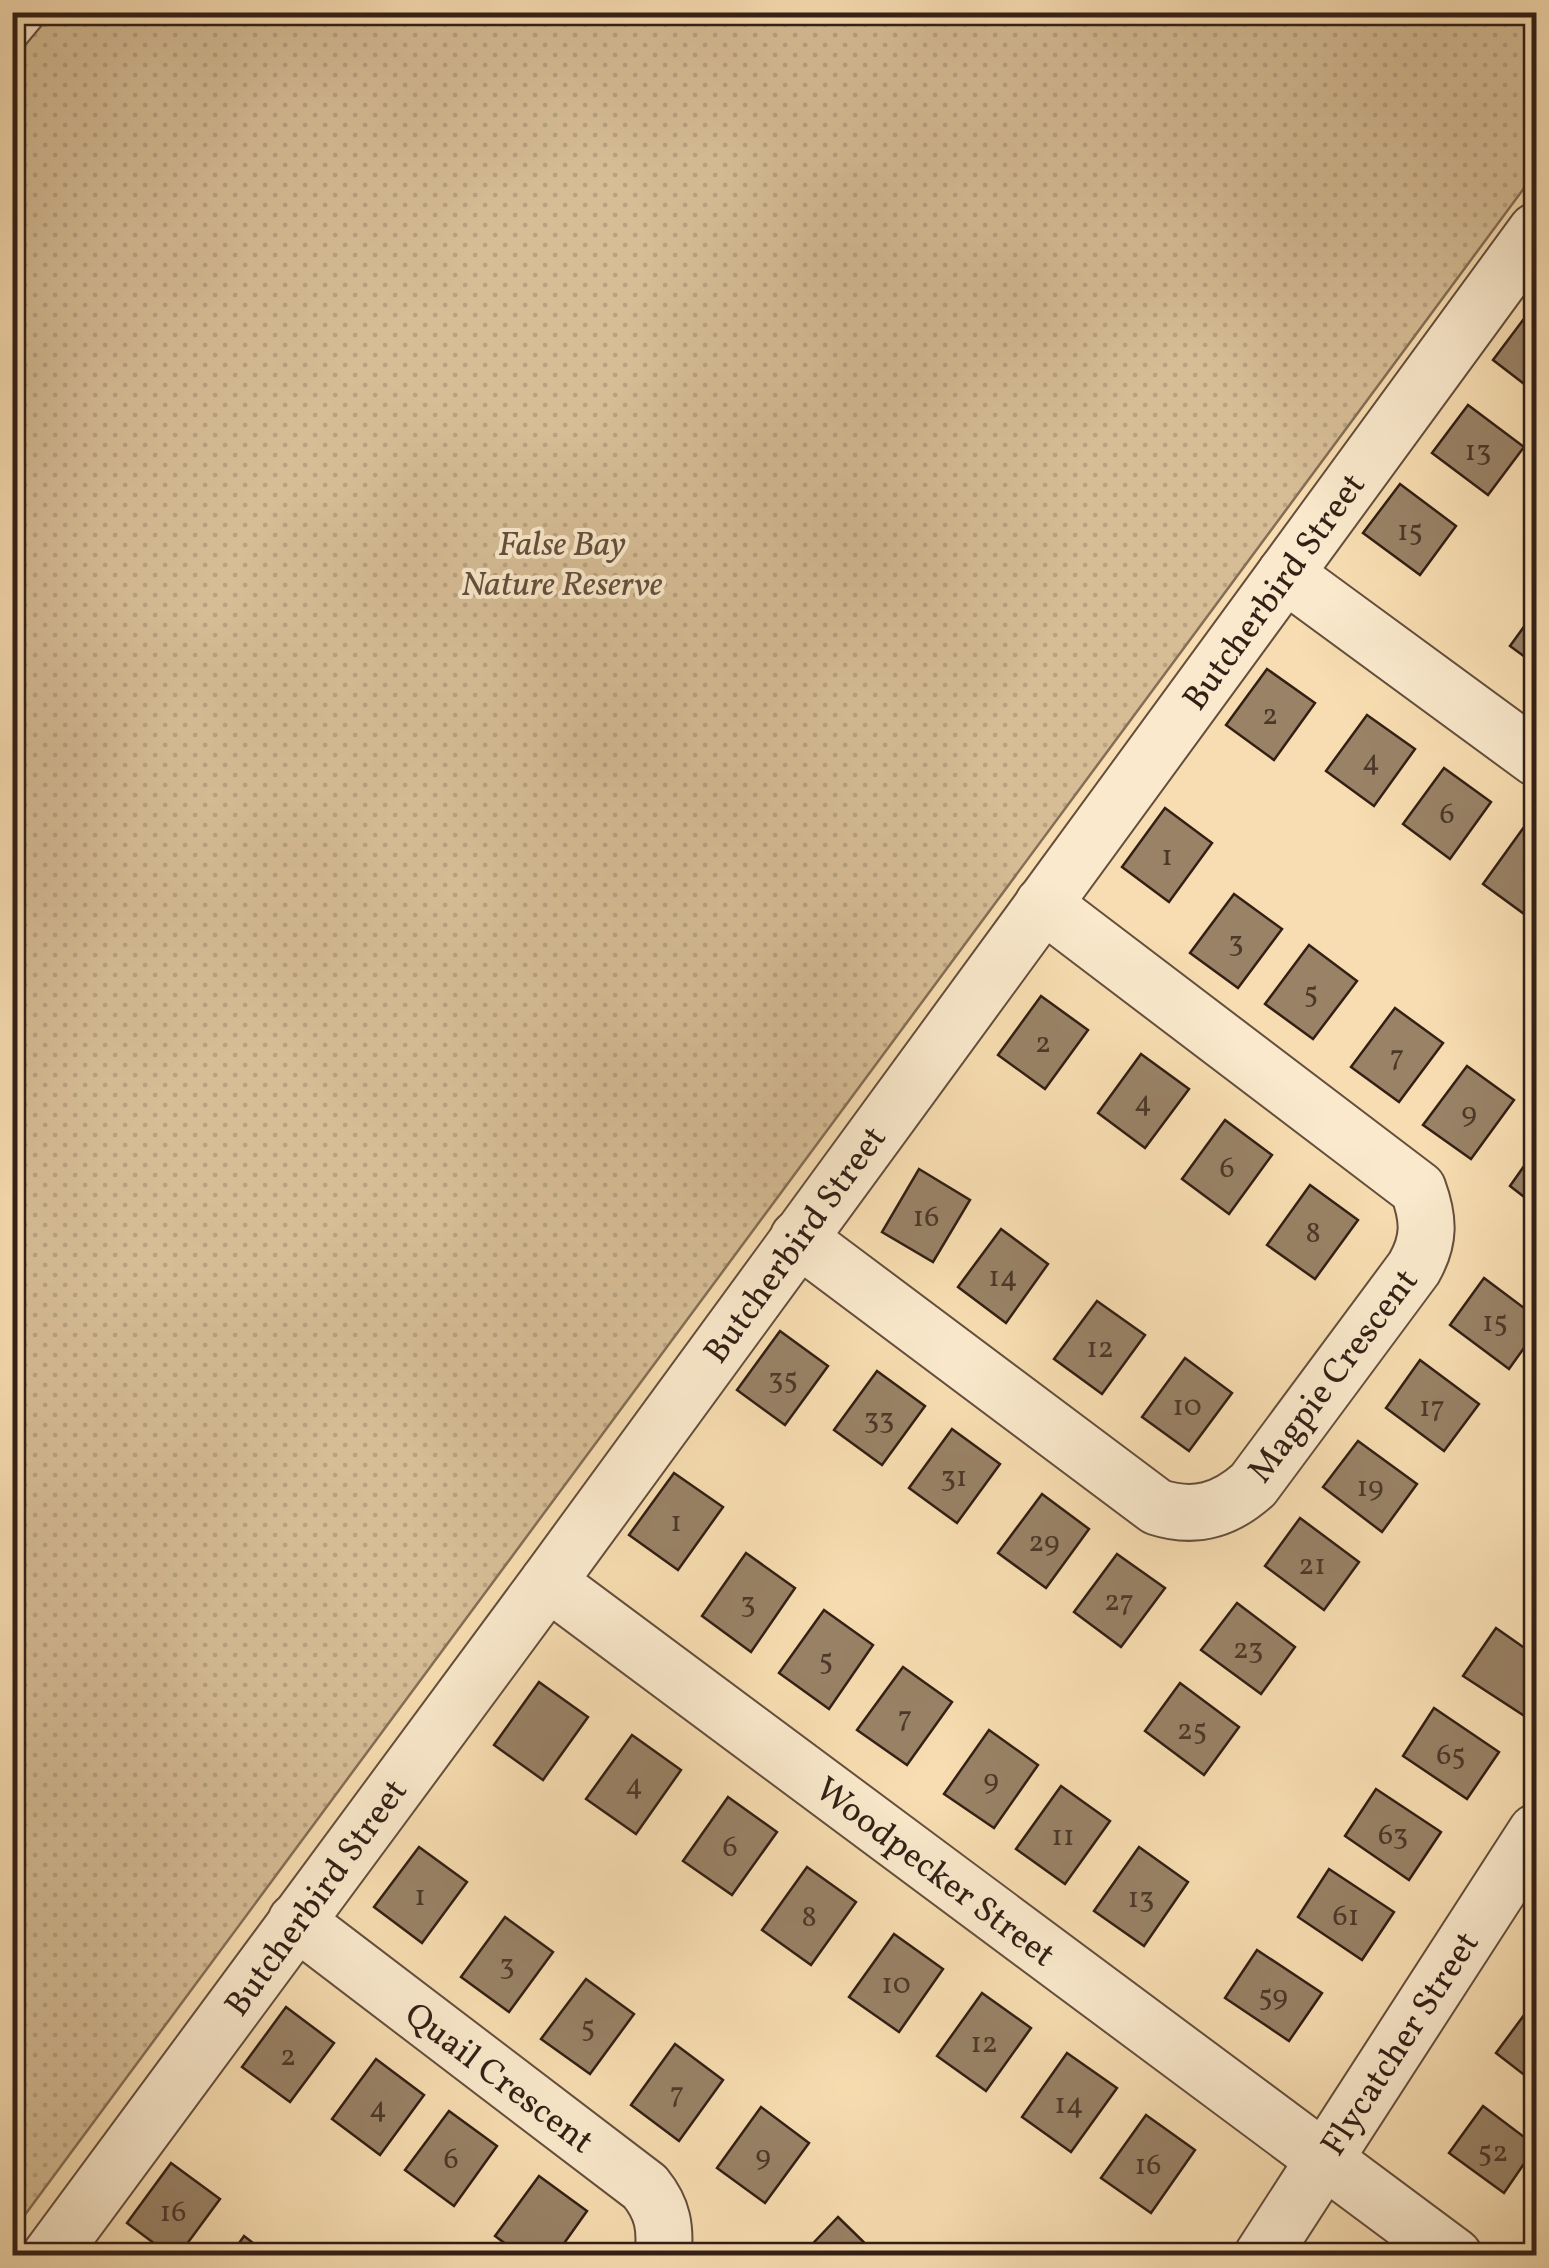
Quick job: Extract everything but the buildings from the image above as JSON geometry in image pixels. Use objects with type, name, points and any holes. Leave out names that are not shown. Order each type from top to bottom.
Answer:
[{"type":"street","name":"Butcherbird Street","points":[[50,2255],[548,1582],[1536,231]]},
{"type":"street","points":[[1285,574],[1536,758]]},
{"type":"street","name":"Magpie Crescent","points":[[798,1238],[1157,1506],[1176,1513],[1196,1514],[1236,1500],[1253,1485],[1414,1268],[1427,1235],[1428,1221],[1418,1189],[1043,904]]},
{"type":"street","name":"Woodpecker Street","points":[[548,1582],[1454,2256]]},
{"type":"street","name":"Flycatcher Street","points":[[1262,2256],[1535,1835]]},
{"type":"street","name":"Quail Crescent","points":[[296,1922],[645,2187],[665,2223],[664,2256]]},
{"type":"lane","points":[[12,36],[32,12]]},
{"type":"green space","name":"False Bay Nature Reserve","points":[[13,13],[1536,13],[1536,172],[13,2231]]}]
